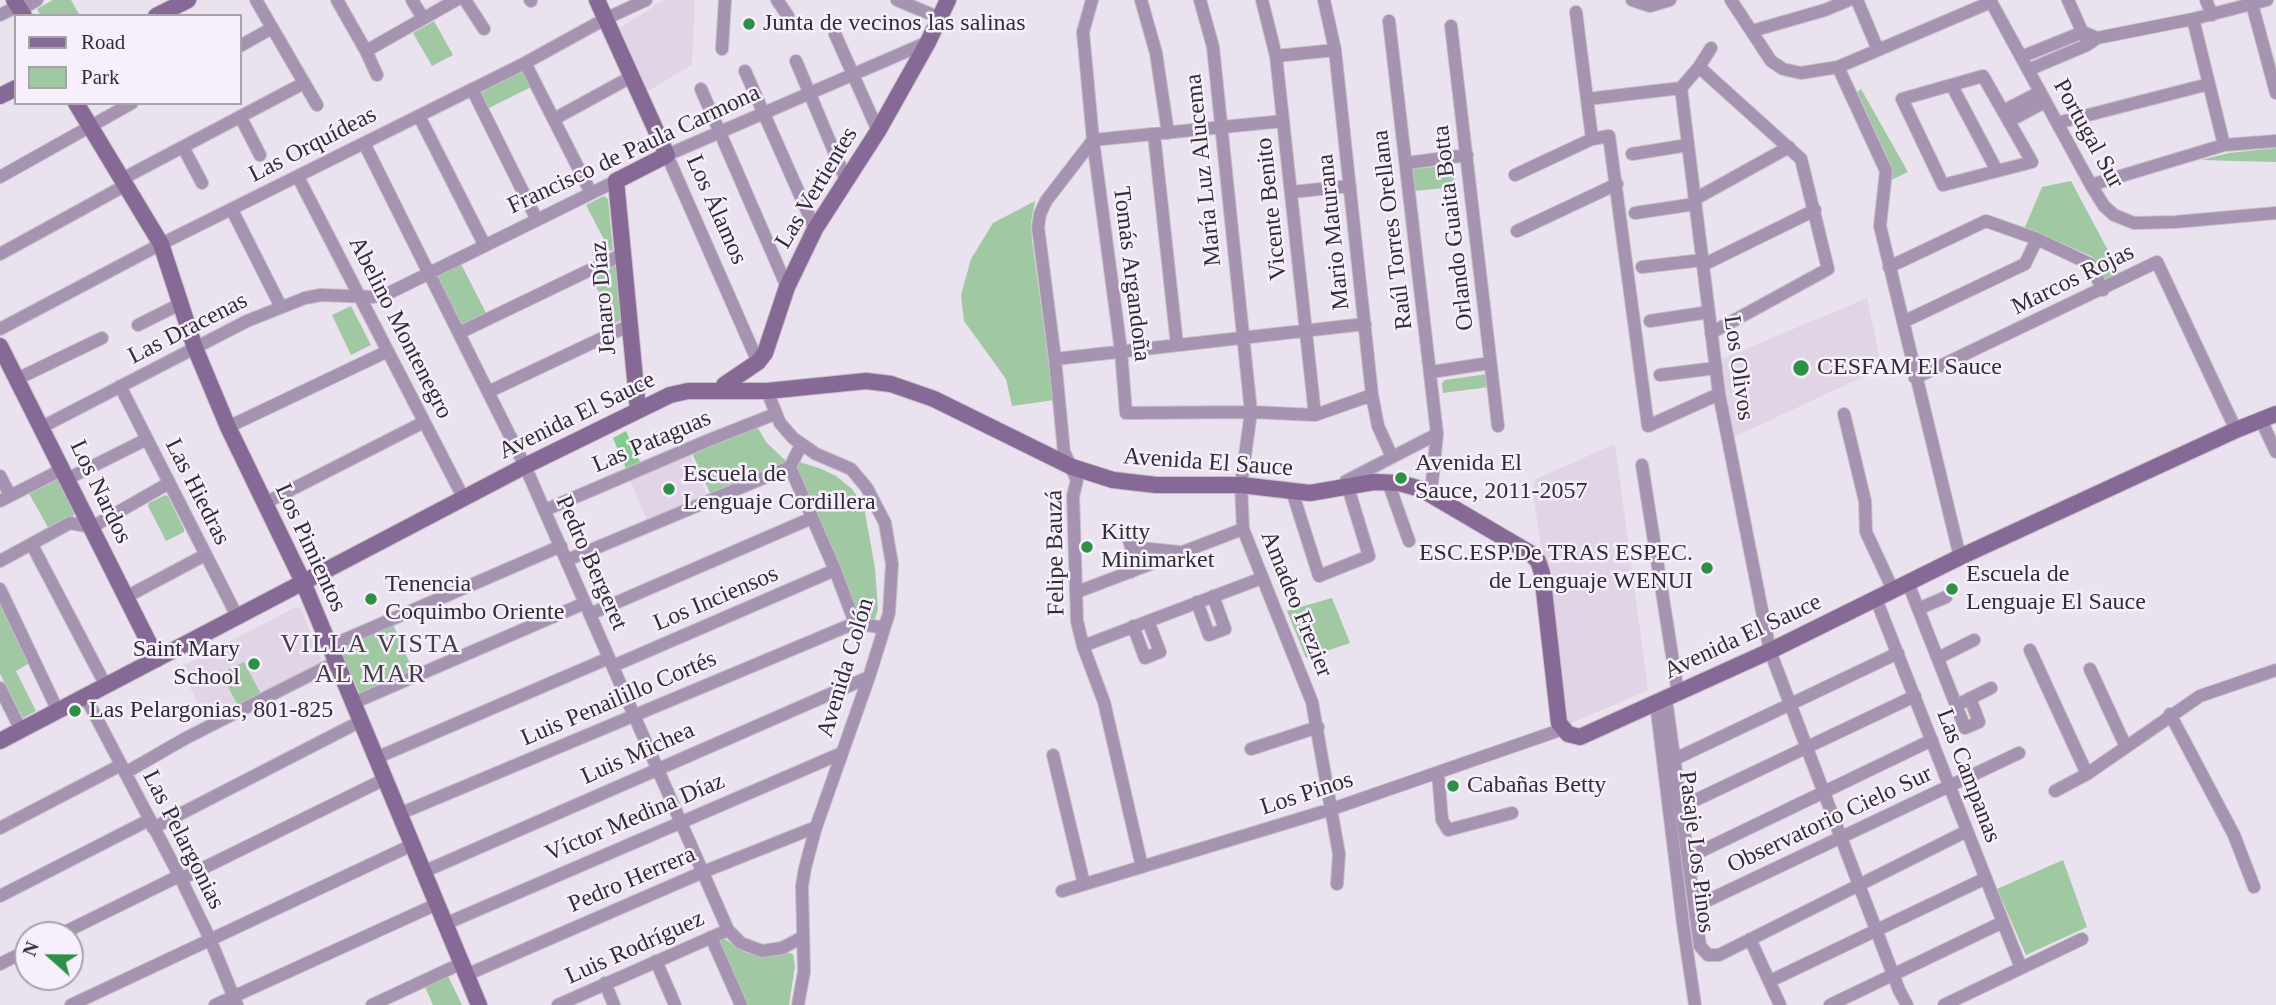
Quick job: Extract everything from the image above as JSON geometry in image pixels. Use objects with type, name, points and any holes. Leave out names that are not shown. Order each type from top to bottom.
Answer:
[{"type":"street","points":[[0,15],[37,0]]},
{"type":"street","points":[[160,14],[188,0]]},
{"type":"street","points":[[256,0],[317,105]]},
{"type":"street","points":[[337,0],[377,75]]},
{"type":"street","points":[[412,0],[423,18]]},
{"type":"street","points":[[366,51],[456,0]]},
{"type":"street","points":[[465,0],[484,29]]},
{"type":"street","name":"Los Álamos","points":[[597,0],[758,362]]},
{"type":"street","name":"Las Orquídeas","points":[[0,329],[161,244],[646,0]]},
{"type":"street","points":[[722,49],[725,0]]},
{"type":"street","points":[[777,0],[788,16]]},
{"type":"street","points":[[897,0],[940,18]]},
{"type":"street","name":"Las Vertientes","points":[[758,362],[765,354],[786,287],[815,229],[878,131],[928,42],[948,0]]},
{"type":"street","name":"Tomás Argandoña","points":[[1092,0],[1086,15],[1083,40],[1093,140],[1121,351],[1126,413],[1251,412]]},
{"type":"street","points":[[1141,0],[1156,53],[1168,132]]},
{"type":"street","name":"María Luz Alucema","points":[[1200,0],[1213,47],[1242,338]]},
{"type":"street","name":"Vicente Benito","points":[[1262,0],[1276,57],[1315,415]]},
{"type":"street","name":"Mario Maturana","points":[[1324,0],[1335,50],[1372,395],[1378,426],[1392,457]]},
{"type":"street","points":[[1632,0],[1650,6],[1670,0]]},
{"type":"street","points":[[1731,0],[1766,55],[1783,69],[1801,73],[1838,67],[1991,1]]},
{"type":"street","points":[[1752,31],[1825,10],[1849,0]]},
{"type":"street","points":[[1857,0],[1878,50]]},
{"type":"street","points":[[2068,0],[2083,32],[2092,42]]},
{"type":"street","points":[[2206,0],[2212,15]]},
{"type":"street","points":[[2028,70],[2092,42],[2267,0]]},
{"type":"street","name":"Portugal Sur","points":[[1991,1],[2091,185],[2109,211],[2120,219],[2134,223],[2276,213]]},
{"type":"street","points":[[2252,4],[2276,93]]},
{"type":"street","points":[[1576,12],[1592,139]]},
{"type":"street","points":[[2193,19],[2224,145]]},
{"type":"street","name":"Raúl Torres Orellana","points":[[1389,21],[1432,372],[1437,434],[1431,493]]},
{"type":"street","name":"Orlando Guaita Botta","points":[[1451,26],[1498,426]]},
{"type":"street","points":[[242,45],[272,28]]},
{"type":"street","points":[[2021,57],[2083,32]]},
{"type":"street","points":[[835,34],[878,131]]},
{"type":"street","name":"Francisco de Paula Carmona","points":[[360,297],[387,294],[667,155],[928,42]]},
{"type":"street","points":[[1587,99],[1681,88],[1711,48]]},
{"type":"street","points":[[1276,57],[1335,50]]},
{"type":"street","points":[[796,61],[846,180]]},
{"type":"street","points":[[525,63],[592,193]]},
{"type":"street","points":[[1699,66],[1801,159],[1828,269],[1711,333]]},
{"type":"street","points":[[1838,67],[1886,172],[1880,226],[1960,557]]},
{"type":"street","points":[[745,71],[815,229]]},
{"type":"street","points":[[1983,76],[2006,116],[2032,163],[1943,185],[1902,99],[1983,76]]},
{"type":"street","points":[[554,119],[631,77]]},
{"type":"street","points":[[0,254],[183,147],[304,83]]},
{"type":"street","points":[[2057,123],[2209,84]]},
{"type":"street","points":[[1952,86],[1997,171]]},
{"type":"street","name":"Los Olivos","points":[[1681,88],[1719,394],[1770,651],[1907,1005]]},
{"type":"street","points":[[472,89],[537,220]]},
{"type":"street","points":[[701,89],[786,287]]},
{"type":"street","points":[[2006,116],[2043,97]]},
{"type":"street","name":"Los Pimientos","points":[[77,105],[161,244],[195,348],[228,428],[303,582],[479,1005]]},
{"type":"street","points":[[0,177],[128,105]]},
{"type":"street","points":[[419,116],[485,246]]},
{"type":"street","points":[[241,118],[260,155]]},
{"type":"street","points":[[1093,140],[1283,121]]},
{"type":"street","points":[[1154,134],[1177,345]]},
{"type":"street","points":[[1515,175],[1592,139],[1609,136],[1648,426],[1719,394]]},
{"type":"street","name":"Felipe Bauzá","points":[[1093,140],[1046,201],[1040,214],[1038,234],[1064,452],[1077,480],[1073,496],[1077,621],[1083,646],[1104,702],[1142,867]]},
{"type":"street","points":[[2091,185],[2224,145],[2276,141]]},
{"type":"street","name":"Pedro Bergeret","points":[[364,143],[525,466],[728,930]]},
{"type":"street","points":[[1632,153],[1688,145]]},
{"type":"street","points":[[183,147],[202,183]]},
{"type":"street","points":[[1635,213],[1695,202],[1789,147]]},
{"type":"street","points":[[1406,163],[1467,155]]},
{"type":"street","name":"Abelino Montenegro","points":[[298,177],[464,499]]},
{"type":"street","name":"Jenaro Díaz","points":[[616,181],[638,410]]},
{"type":"street","points":[[1517,230],[1617,184]]},
{"type":"street","points":[[1291,192],[1350,186]]},
{"type":"street","points":[[232,210],[281,307]]},
{"type":"street","points":[[1642,267],[1702,262],[1815,210]]},
{"type":"street","points":[[1889,267],[1986,221],[2037,239],[2090,264],[2103,290]]},
{"type":"street","points":[[1903,322],[2025,264],[2037,239]]},
{"type":"street","points":[[459,333],[623,254]]},
{"type":"street","name":"Marcos Rojas","points":[[1915,378],[2157,262],[2236,430]]},
{"type":"street","name":"Las Dracenas","points":[[42,428],[247,321],[304,298],[321,295],[360,297]]},
{"type":"street","points":[[138,325],[180,304]]},
{"type":"street","points":[[1650,321],[1709,312]]},
{"type":"street","points":[[1055,359],[1364,324]]},
{"type":"street","points":[[488,392],[630,325]]},
{"type":"street","points":[[17,379],[102,338]]},
{"type":"street","name":"Amadeo Frezier","points":[[1242,338],[1251,412],[1241,485],[1244,529],[1312,702],[1339,854],[1337,884]]},
{"type":"street","name":"Los Nardos","points":[[0,346],[157,659]]},
{"type":"street","points":[[228,428],[388,351]]},
{"type":"street","points":[[723,390],[724,385],[758,362]]},
{"type":"street","points":[[1432,372],[1490,363]]},
{"type":"street","points":[[1660,375],[1716,368]]},
{"type":"street","name":"Avenida El Sauce","points":[[0,741],[525,466],[670,395],[688,391],[767,391],[866,381],[891,384],[934,399],[1072,467],[1099,477],[1142,485],[1241,485],[1319,492],[1388,482],[1410,485],[1431,493],[1530,553],[1538,561],[1542,573],[1559,723],[1572,736],[1585,736],[1770,651],[1960,557],[2268,417]]},
{"type":"street","name":"Las Hiedras","points":[[120,386],[237,617]]},
{"type":"street","name":"Avenida Colón","points":[[767,391],[775,414],[786,431],[801,445],[851,469],[867,488],[880,510],[889,536],[892,564],[891,598],[884,628],[816,827],[802,886],[804,972],[798,1005]]},
{"type":"street","points":[[1251,412],[1315,415],[1372,395]]},
{"type":"street","name":"Las Pataguas","points":[[545,510],[775,414]]},
{"type":"street","points":[[1844,414],[1864,501],[1866,532],[1918,609],[1965,728],[1979,722],[1970,698]]},
{"type":"street","points":[[2268,417],[2276,452]]},
{"type":"street","points":[[265,503],[425,422]]},
{"type":"street","points":[[1292,491],[1319,576],[1369,556],[1346,481],[1437,434]]},
{"type":"street","points":[[0,476],[5,498],[57,472],[68,478],[147,439]]},
{"type":"street","points":[[567,561],[790,467],[801,445]]},
{"type":"street","points":[[1642,465],[1681,807],[1700,946],[1707,955],[1715,956],[1967,831]]},
{"type":"street","points":[[790,467],[855,623],[884,628]]},
{"type":"street","points":[[1388,482],[1409,541]]},
{"type":"street","points":[[0,561],[70,523],[92,527],[169,483]]},
{"type":"street","points":[[353,703],[812,518]]},
{"type":"street","points":[[1077,592],[1244,529]]},
{"type":"street","points":[[1127,534],[1131,547],[1131,572]]},
{"type":"street","points":[[33,545],[106,685]]},
{"type":"street","points":[[330,646],[561,547]]},
{"type":"street","points":[[1131,547],[1185,552]]},
{"type":"street","points":[[126,597],[205,555]]},
{"type":"street","name":"Los Inciensos","points":[[376,758],[835,570]]},
{"type":"street","points":[[1083,646],[1262,578]]},
{"type":"street","points":[[0,589],[58,710]]},
{"type":"street","points":[[1197,602],[1209,635],[1225,629],[1213,596]]},
{"type":"street","points":[[1918,609],[1946,597]]},
{"type":"street","name":"Las Campanas","points":[[1876,599],[2021,968]]},
{"type":"street","points":[[1133,626],[1145,658],[1160,652],[1148,621]]},
{"type":"street","name":"Luis Penailillo Cortés","points":[[400,814],[855,623]]},
{"type":"street","points":[[1938,658],[1974,640]]},
{"type":"street","points":[[2030,650],[2087,774]]},
{"type":"street","points":[[1675,759],[1898,653]]},
{"type":"street","points":[[0,828],[336,662]]},
{"type":"street","points":[[2091,669],[2126,747]]},
{"type":"street","points":[[2055,791],[2087,774],[2170,714],[2200,696],[2276,670]]},
{"type":"street","name":"Luis Michea","points":[[423,872],[869,677]]},
{"type":"street","points":[[0,688],[21,730]]},
{"type":"street","points":[[1956,705],[1991,688]]},
{"type":"street","name":"Las Pelargonias","points":[[86,696],[180,877],[210,939],[235,1001]]},
{"type":"street","points":[[1681,807],[1914,696]]},
{"type":"street","name":"Pasaje Los Pinos","points":[[1667,698],[1683,924],[1695,1005]]},
{"type":"street","points":[[2170,714],[2234,835],[2254,887]]},
{"type":"street","points":[[0,896],[360,721]]},
{"type":"street","points":[[1251,749],[1318,727]]},
{"type":"street","name":"Los Pinos","points":[[1062,891],[1332,809],[1563,729]]},
{"type":"street","points":[[1689,857],[1932,740]]},
{"type":"street","name":"Víctor Medina Díaz","points":[[445,924],[842,752]]},
{"type":"street","name":"Observatorio Cielo Sur","points":[[1696,906],[2020,753]]},
{"type":"street","points":[[1053,755],[1084,884]]},
{"type":"street","points":[[1438,773],[1442,820],[1448,830],[1512,813]]},
{"type":"street","points":[[84,923],[385,779]]},
{"type":"street","name":"Pedro Herrera","points":[[464,969],[816,827]]},
{"type":"street","points":[[71,1005],[412,845]]},
{"type":"street","points":[[1770,981],[1986,878]]},
{"type":"street","points":[[215,1005],[235,1001],[437,904]]},
{"type":"street","points":[[1830,1005],[2003,922]]},
{"type":"street","points":[[728,930],[741,943],[762,951],[782,948],[803,937]]},
{"type":"street","name":"Luis Rodríguez","points":[[558,1005],[728,930]]},
{"type":"street","points":[[711,937],[741,1005]]},
{"type":"street","points":[[1750,939],[1780,1005]]},
{"type":"street","points":[[1944,1005],[2082,939]]},
{"type":"street","points":[[656,961],[675,1005]]},
{"type":"street","points":[[372,1005],[464,969]]},
{"type":"street","points":[[605,984],[614,1005]]},
{"type":"shaded area","points":[[664,0],[695,0],[692,65],[648,91],[620,28]]},
{"type":"shaded area","name":"CESFAM El Sauce","points":[[1867,298],[1882,368],[1734,437],[1720,360]]},
{"type":"shaded area","points":[[626,431],[640,462],[626,468],[613,438]]},
{"type":"shaded area","points":[[1615,444],[1648,690],[1569,724],[1533,494],[1534,480]]},
{"type":"shaded area","name":"Escuela de Lenguaje Cordillera","points":[[690,454],[708,497],[648,523],[630,480]]},
{"type":"shaded area","name":"Saint Mary School","points":[[296,607],[302,610],[322,662],[319,669],[207,722],[182,671],[184,665]]},
{"type":"green space","points":[[53,0],[71,0],[79,14],[40,14],[37,9]]},
{"type":"green space","points":[[434,21],[453,55],[432,66],[413,33]]},
{"type":"green space","points":[[525,69],[533,86],[487,109],[479,92]]},
{"type":"green space","points":[[1861,89],[1908,172],[1891,180],[1891,166],[1857,92]]},
{"type":"green space","points":[[2276,148],[2276,162],[2201,160],[2229,153]]},
{"type":"green space","points":[[1453,165],[1455,187],[1415,191],[1413,169]]},
{"type":"green space","points":[[2071,181],[2120,273],[2105,281],[2093,257],[2025,227],[2042,187]]},
{"type":"green space","points":[[604,196],[608,199],[613,250],[610,251],[586,205]]},
{"type":"green space","points":[[1035,201],[1031,222],[1032,240],[1054,400],[1012,406],[1006,379],[964,321],[961,295],[971,259],[993,223]]},
{"type":"green space","points":[[616,263],[621,320],[614,324],[591,276]]},
{"type":"green space","points":[[461,264],[487,315],[461,328],[436,276]]},
{"type":"green space","points":[[351,306],[371,345],[351,355],[332,315]]},
{"type":"green space","points":[[1487,374],[1489,387],[1443,393],[1442,383],[1445,380]]},
{"type":"green space","points":[[755,423],[766,442],[788,463],[711,495],[692,453]]},
{"type":"green space","points":[[799,462],[836,476],[852,489],[864,507],[875,568],[878,610],[874,621],[859,620],[794,464]]},
{"type":"green space","points":[[58,478],[75,511],[74,515],[49,529],[27,490]]},
{"type":"green space","points":[[165,495],[168,496],[184,529],[184,532],[166,541],[148,506]]},
{"type":"green space","points":[[0,598],[33,661],[16,671],[36,711],[23,718],[0,674]]},
{"type":"green space","points":[[1332,598],[1350,643],[1306,658],[1287,611]]},
{"type":"green space","points":[[392,622],[414,673],[360,694],[340,646]]},
{"type":"green space","points":[[244,662],[262,696],[239,708],[221,673]]},
{"type":"green space","points":[[2063,860],[2087,927],[2026,955],[1997,889]]},
{"type":"green space","points":[[723,938],[745,952],[758,956],[785,952],[793,954],[795,966],[789,1005],[744,1005],[718,941]]},
{"type":"green space","points":[[448,976],[462,1005],[433,1005],[425,987]]},
{"type":"place","name":"Junta de vecinos las salinas","points":[[749,24]]},
{"type":"place","name":"CESFAM El Sauce","points":[[1801,368]]},
{"type":"place","name":"Avenida El Sauce, 2011-2057","points":[[1401,478]]},
{"type":"place","name":"Escuela de Lenguaje Cordillera","points":[[669,489]]},
{"type":"place","name":"Kitty Minimarket","points":[[1087,547]]},
{"type":"place","name":"ESC.ESP.De TRAS ESPEC. de Lenguaje WENUI","points":[[1707,568]]},
{"type":"place","name":"Escuela de Lenguaje El Sauce","points":[[1952,589]]},
{"type":"place","name":"Tenencia Coquimbo Oriente","points":[[371,599]]},
{"type":"place","name":"Saint Mary School","points":[[254,664]]},
{"type":"place","name":"Las Pelargonias, 801-825","points":[[75,711]]},
{"type":"place","name":"Cabañas Betty","points":[[1453,786]]},
{"type":"district","name":"VILLA VISTA AL MAR","points":[[371,660]]}]
